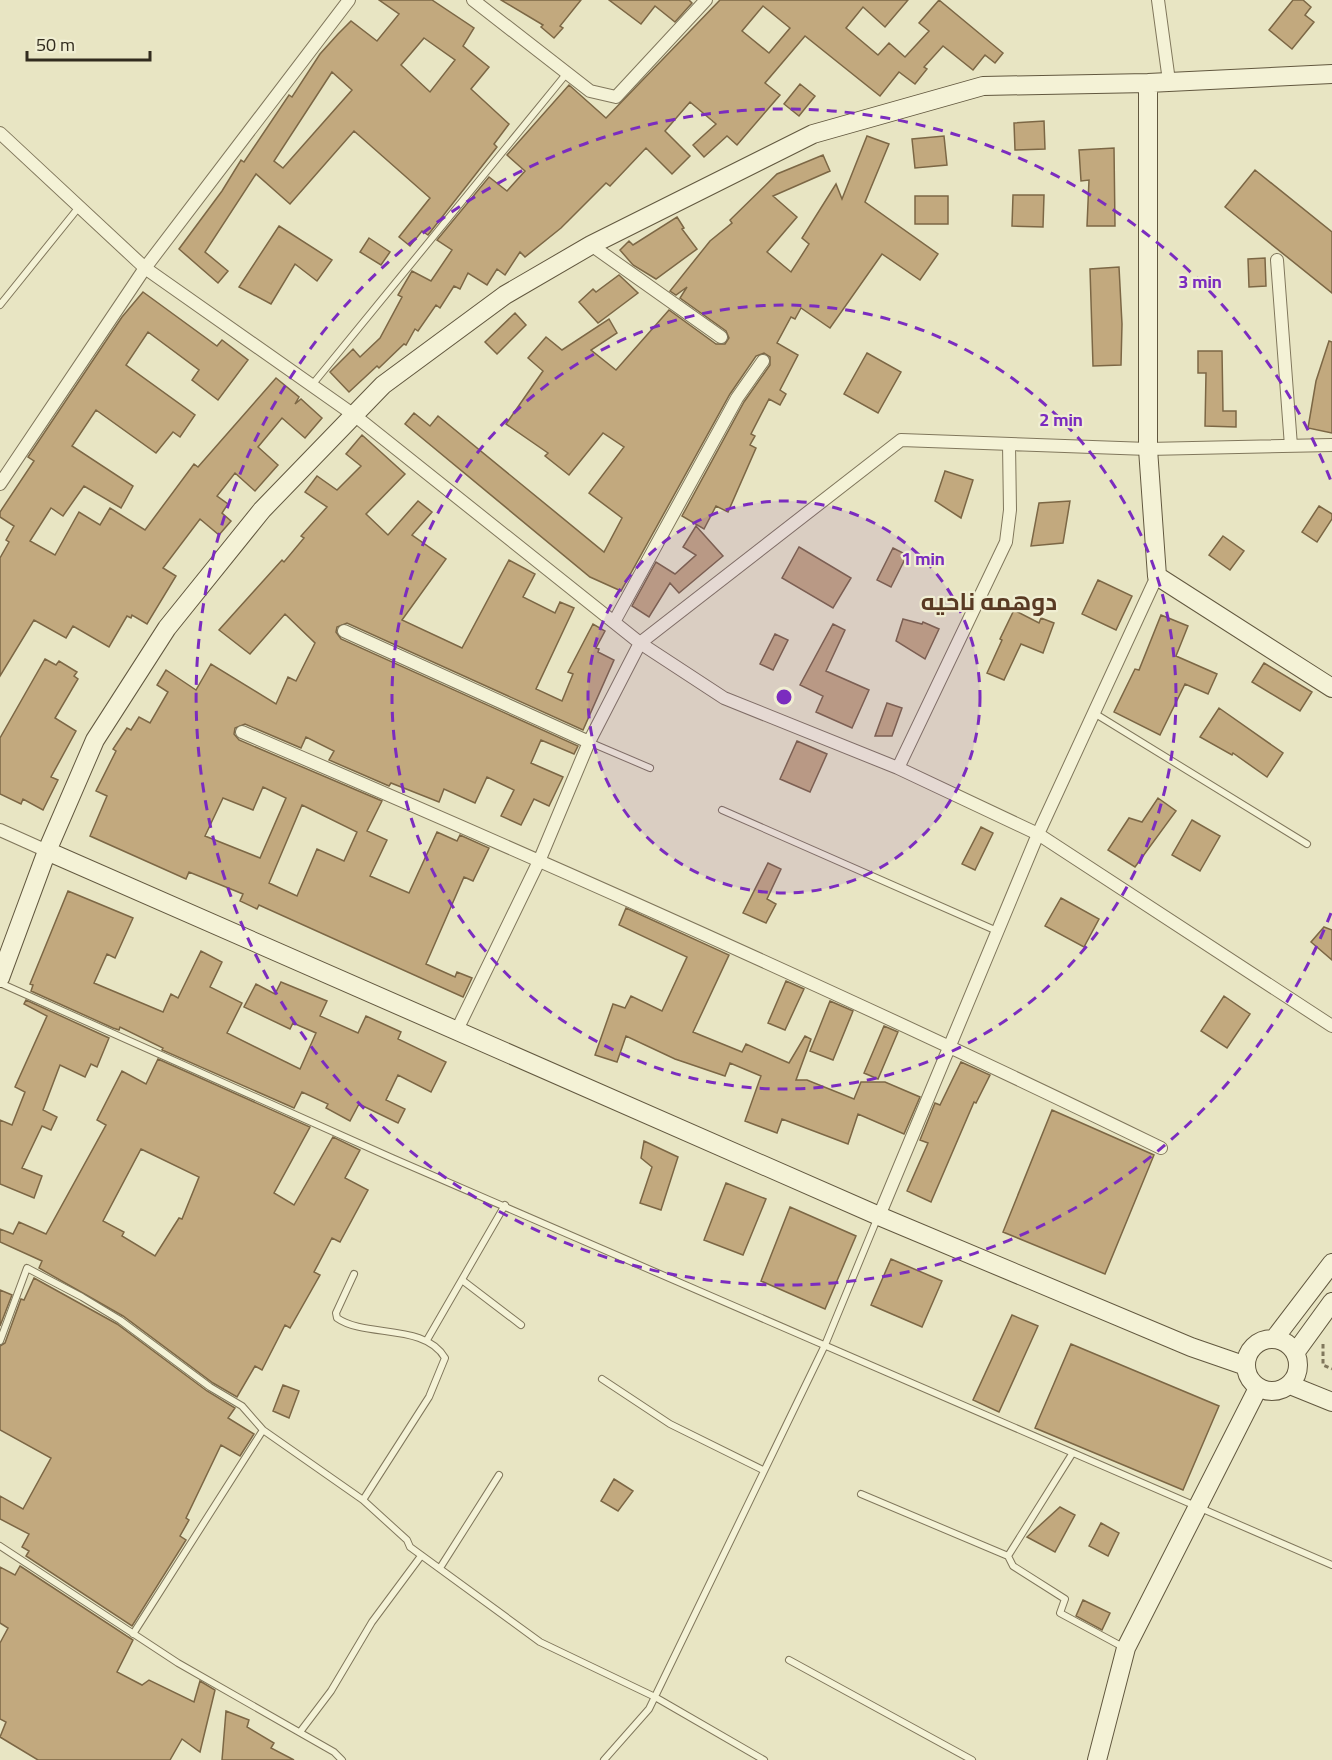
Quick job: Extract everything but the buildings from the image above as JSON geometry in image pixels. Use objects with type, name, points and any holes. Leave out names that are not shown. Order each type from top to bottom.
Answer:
[{"type":"main road","points":[[0,978],[47,851],[95,740],[167,628],[262,510],[383,385],[505,295],[591,244],[813,134],[983,86],[1148,83],[1332,74]]},
{"type":"main road","points":[[1148,83],[1148,449],[1157,576],[1332,688]]},
{"type":"main road","points":[[47,851],[456,1032],[879,1215],[1191,1347],[1246,1366]]},
{"type":"main road","points":[[1274,1339],[1332,1263]]},
{"type":"main road","points":[[1295,1353],[1332,1302]]},
{"type":"main road","points":[[1274,1339],[1283,1341],[1295,1353],[1298,1369],[1290,1384],[1275,1392],[1258,1388],[1247,1374],[1246,1366],[1251,1350],[1258,1343],[1274,1339]]},
{"type":"main road","points":[[1290,1384],[1332,1402]]},
{"type":"main road","points":[[1097,1760],[1126,1648],[1258,1388]]},
{"type":"street","points":[[0,484],[145,268],[349,0]]},
{"type":"street","points":[[473,0],[590,91],[616,97],[706,0]]},
{"type":"street","points":[[1158,0],[1169,81]]},
{"type":"street","points":[[0,133],[145,268],[354,415],[640,643],[723,698],[898,768],[1038,834],[1332,1026]]},
{"type":"street","points":[[591,244],[721,337]]},
{"type":"street","points":[[1277,260],[1291,446]]},
{"type":"street","points":[[614,622],[737,398],[764,362]]},
{"type":"street","points":[[456,1032],[540,859],[589,742],[640,643],[901,440],[1148,449],[1332,445]]},
{"type":"street","points":[[898,768],[1006,542],[1010,510],[1009,444]]},
{"type":"street","points":[[879,1215],[1038,834],[1157,576]]},
{"type":"street","points":[[344,631],[589,742]]},
{"type":"street","points":[[242,732],[540,859],[949,1044],[1161,1148]]},
{"type":"street","points":[[0,830],[47,851]]},
{"type":"lane","points":[[312,385],[567,73]]},
{"type":"lane","points":[[0,304],[79,207]]},
{"type":"lane","points":[[1094,713],[1307,844]]},
{"type":"lane","points":[[589,742],[650,768]]},
{"type":"lane","points":[[722,810],[998,931]]},
{"type":"lane","points":[[0,983],[1072,1454],[1332,1565]]},
{"type":"lane","points":[[428,1340],[505,1206]]},
{"type":"lane","points":[[604,1760],[649,1709],[825,1344],[879,1215]]},
{"type":"lane","points":[[0,1341],[27,1268],[120,1320],[210,1387],[242,1406],[263,1430],[363,1500],[421,1556],[540,1642],[655,1697],[764,1760]]},
{"type":"lane","points":[[354,1274],[336,1313],[337,1318],[428,1340],[440,1349],[445,1358],[429,1397],[363,1500]]},
{"type":"lane","points":[[462,1281],[521,1325]]},
{"type":"lane","points":[[602,1379],[670,1424],[763,1470]]},
{"type":"lane","points":[[134,1634],[263,1430]]},
{"type":"lane","points":[[1008,1556],[1072,1454]]},
{"type":"lane","points":[[440,1568],[499,1475]]},
{"type":"lane","points":[[861,1494],[1008,1556],[1013,1566],[1065,1599],[1059,1613],[1126,1648]]},
{"type":"lane","points":[[0,1546],[134,1634],[334,1752],[342,1760]]},
{"type":"lane","points":[[300,1732],[331,1691],[372,1622],[421,1556]]},
{"type":"lane","points":[[789,1660],[972,1760]]},
{"type":"path","points":[[1327,1337],[1323,1344],[1323,1365],[1332,1369]]},
{"type":"district","name":"دوهمه ناحیه","points":[[989,602]]}]
